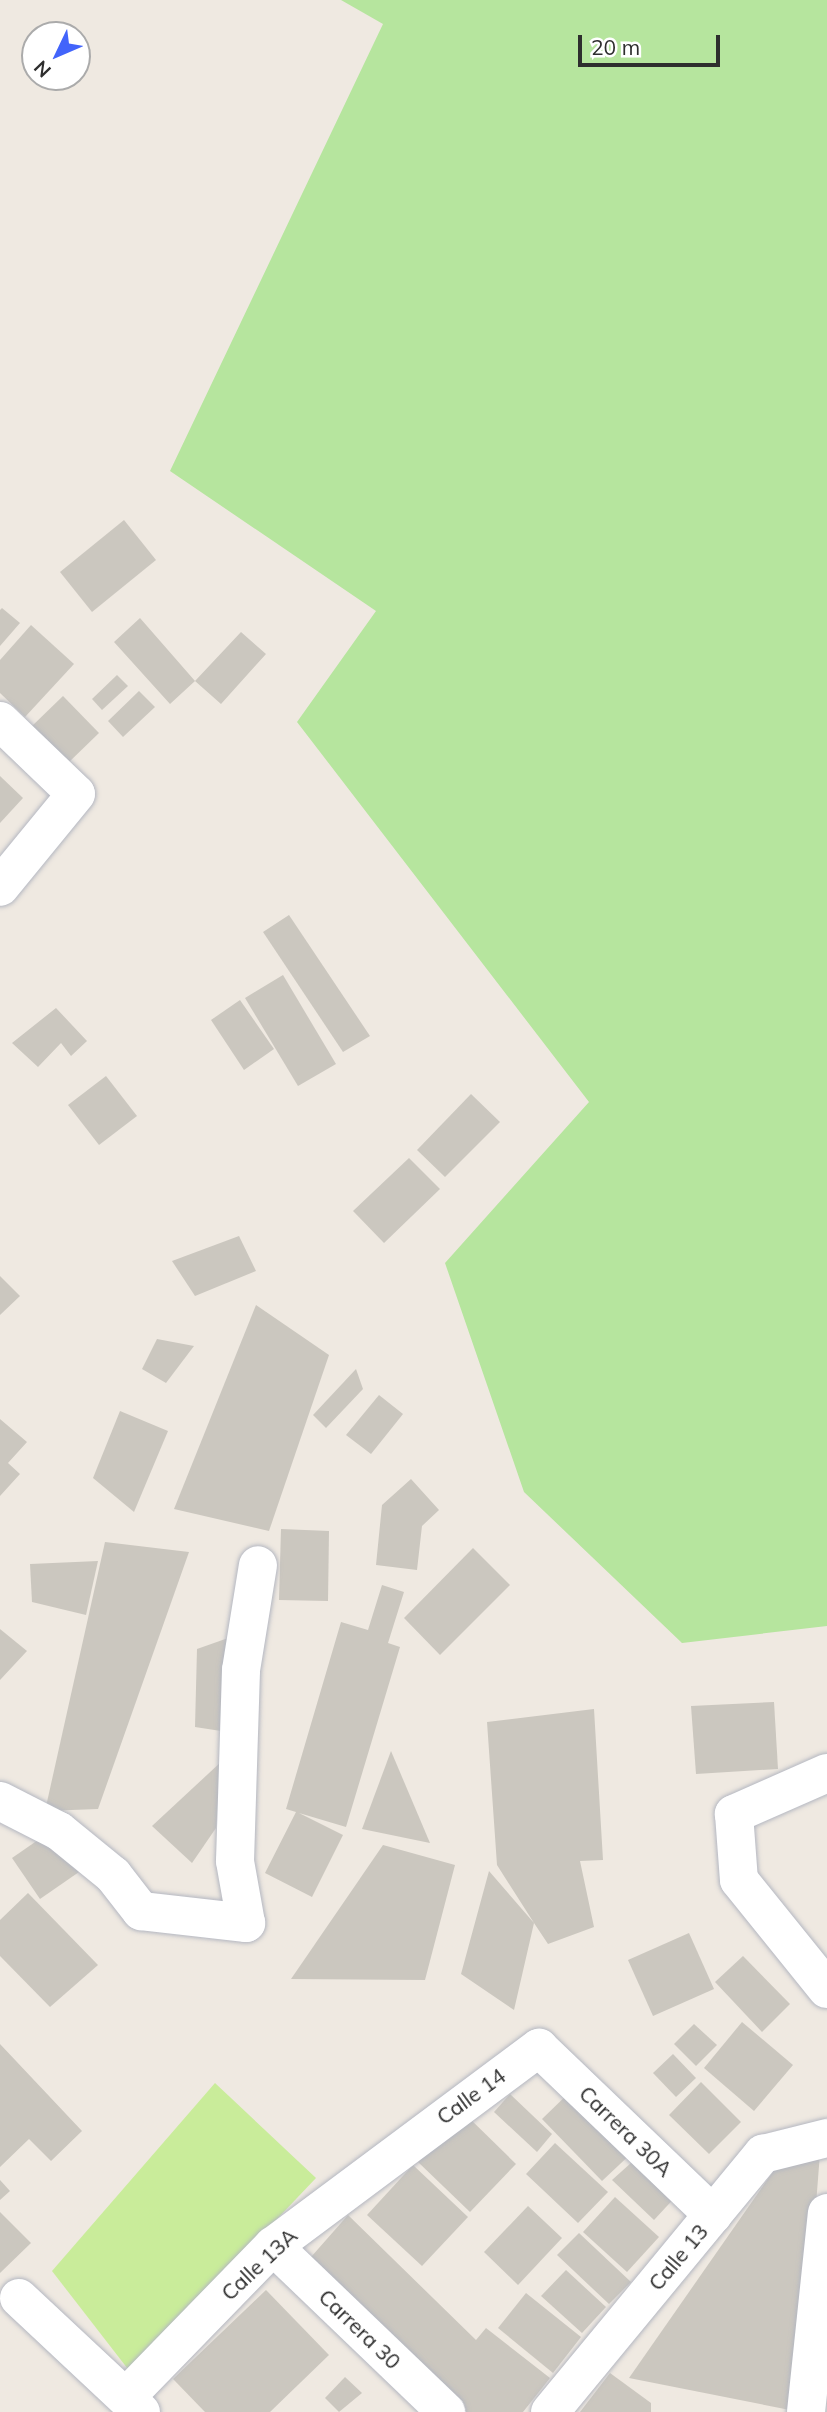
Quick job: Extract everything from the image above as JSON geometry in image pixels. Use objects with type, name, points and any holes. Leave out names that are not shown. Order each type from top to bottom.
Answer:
[{"type":"street","points":[[0,721],[76,794],[0,887]]},
{"type":"street","points":[[0,1801],[59,1831],[113,1875],[141,1911],[246,1923],[235,1861],[240,1684],[258,1565]]},
{"type":"street","points":[[827,1773],[734,1814],[739,1880],[827,1989]]},
{"type":"street","name":"Calle 14","points":[[404,2145],[539,2048]]},
{"type":"street","name":"Carrera 30A","points":[[539,2048],[713,2215]]},
{"type":"street","name":"Calle 13","points":[[550,2412],[763,2154],[827,2138]]},
{"type":"street","name":"Calle 13A","points":[[134,2404],[273,2246],[404,2145]]},
{"type":"street","points":[[806,2412],[827,2214]]},
{"type":"street","name":"Carrera 30","points":[[273,2246],[446,2412]]},
{"type":"street","points":[[19,2298],[134,2404]]},
{"type":"green space","points":[[341,0],[827,0],[827,1626],[682,1643],[524,1492],[445,1263],[589,1102],[297,722],[376,611],[170,471],[383,24]]},
{"type":"green space","points":[[215,2083],[316,2178],[131,2373],[52,2271]]},
{"type":"building","points":[[124,520],[156,560],[92,612],[60,572]]},
{"type":"building","points":[[2,608],[20,623],[0,646],[0,610]]},
{"type":"building","points":[[140,618],[195,681],[170,704],[114,642]]},
{"type":"building","points":[[31,625],[74,664],[25,717],[0,693],[0,660]]},
{"type":"building","points":[[241,632],[266,654],[221,704],[195,681]]},
{"type":"building","points":[[117,675],[128,686],[102,710],[92,699]]},
{"type":"building","points":[[139,691],[155,707],[123,737],[108,721]]},
{"type":"building","points":[[63,696],[99,733],[67,764],[31,727]]},
{"type":"building","points":[[0,776],[23,798],[0,823]]},
{"type":"building","points":[[289,915],[370,1036],[343,1052],[263,932]]},
{"type":"building","points":[[283,975],[336,1064],[298,1086],[245,998]]},
{"type":"building","points":[[240,1000],[274,1049],[244,1070],[211,1020]]},
{"type":"building","points":[[56,1008],[87,1041],[71,1056],[61,1043],[38,1067],[12,1043]]},
{"type":"building","points":[[106,1076],[137,1116],[99,1145],[68,1105]]},
{"type":"building","points":[[471,1094],[500,1122],[445,1177],[417,1150]]},
{"type":"building","points":[[409,1158],[440,1189],[384,1243],[353,1211]]},
{"type":"building","points":[[239,1236],[256,1271],[195,1296],[172,1261]]},
{"type":"building","points":[[0,1276],[20,1296],[0,1315]]},
{"type":"building","points":[[256,1305],[329,1355],[269,1531],[174,1509]]},
{"type":"building","points":[[157,1339],[194,1346],[166,1383],[142,1369]]},
{"type":"building","points":[[356,1369],[363,1389],[326,1428],[313,1415]]},
{"type":"building","points":[[379,1395],[403,1414],[371,1454],[346,1435]]},
{"type":"building","points":[[120,1411],[168,1431],[134,1512],[93,1478]]},
{"type":"building","points":[[0,1419],[27,1442],[8,1463],[20,1474],[0,1496]]},
{"type":"building","points":[[411,1479],[439,1510],[422,1526],[417,1570],[376,1565],[382,1505]]},
{"type":"building","points":[[281,1529],[329,1531],[328,1601],[279,1600]]},
{"type":"building","points":[[105,1542],[189,1552],[98,1809],[45,1811]]},
{"type":"building","points":[[473,1548],[510,1585],[440,1655],[404,1618]]},
{"type":"building","points":[[98,1561],[86,1615],[32,1602],[30,1564]]},
{"type":"building","points":[[382,1585],[404,1592],[388,1643],[400,1647],[346,1827],[299,1813],[343,1835],[312,1897],[265,1873],[296,1812],[286,1809],[341,1622],[368,1630]]},
{"type":"building","points":[[0,1629],[27,1651],[0,1680]]},
{"type":"building","points":[[231,1637],[221,1731],[195,1727],[197,1649]]},
{"type":"building","points":[[774,1702],[778,1769],[696,1774],[691,1706]]},
{"type":"building","points":[[594,1709],[603,1860],[580,1861],[594,1927],[548,1944],[497,1865],[487,1722]]},
{"type":"building","points":[[391,1751],[430,1843],[362,1829]]},
{"type":"building","points":[[222,1761],[216,1828],[192,1863],[152,1826]]},
{"type":"building","points":[[51,1831],[79,1872],[40,1899],[12,1858]]},
{"type":"building","points":[[383,1845],[455,1865],[425,1980],[291,1979]]},
{"type":"building","points":[[489,1871],[534,1923],[514,2010],[461,1974]]},
{"type":"building","points":[[28,1893],[98,1965],[50,2007],[0,1956],[0,1920]]},
{"type":"building","points":[[689,1933],[714,1989],[653,2016],[628,1960]]},
{"type":"building","points":[[743,1956],[790,2004],[762,2032],[715,1982]]},
{"type":"building","points":[[742,2022],[793,2065],[754,2111],[704,2068]]},
{"type":"building","points":[[694,2024],[717,2045],[696,2066],[674,2044]]},
{"type":"building","points":[[0,2044],[82,2131],[51,2161],[29,2139],[0,2167]]},
{"type":"building","points":[[673,2054],[696,2078],[676,2097],[653,2073]]},
{"type":"building","points":[[701,2082],[741,2122],[709,2154],[669,2115]]},
{"type":"building","points":[[575,2087],[636,2149],[602,2181],[542,2119]]},
{"type":"building","points":[[510,2094],[552,2134],[537,2152],[494,2112]]},
{"type":"building","points":[[465,2114],[516,2164],[470,2212],[418,2162]]},
{"type":"building","points":[[821,2140],[800,2412],[629,2378],[779,2163]]},
{"type":"building","points":[[555,2143],[608,2192],[578,2223],[526,2174]]},
{"type":"building","points":[[641,2154],[680,2192],[654,2220],[612,2180]]},
{"type":"building","points":[[413,2165],[468,2217],[422,2266],[367,2215]]},
{"type":"building","points":[[0,2180],[10,2191],[0,2200]]},
{"type":"building","points":[[615,2197],[659,2237],[627,2272],[583,2232]]},
{"type":"building","points":[[528,2206],[562,2238],[518,2285],[484,2252]]},
{"type":"building","points":[[0,2212],[31,2243],[0,2273]]},
{"type":"building","points":[[348,2215],[476,2340],[486,2328],[550,2378],[523,2412],[466,2412],[304,2265]]},
{"type":"building","points":[[579,2233],[631,2282],[609,2304],[557,2255]]},
{"type":"building","points":[[566,2270],[606,2307],[582,2333],[541,2296]]},
{"type":"building","points":[[266,2290],[329,2355],[270,2412],[205,2412],[173,2379]]},
{"type":"building","points":[[526,2293],[581,2337],[553,2373],[498,2328]]},
{"type":"building","points":[[610,2373],[651,2403],[651,2412],[580,2412]]},
{"type":"building","points":[[345,2377],[362,2393],[339,2412],[325,2398]]}]
